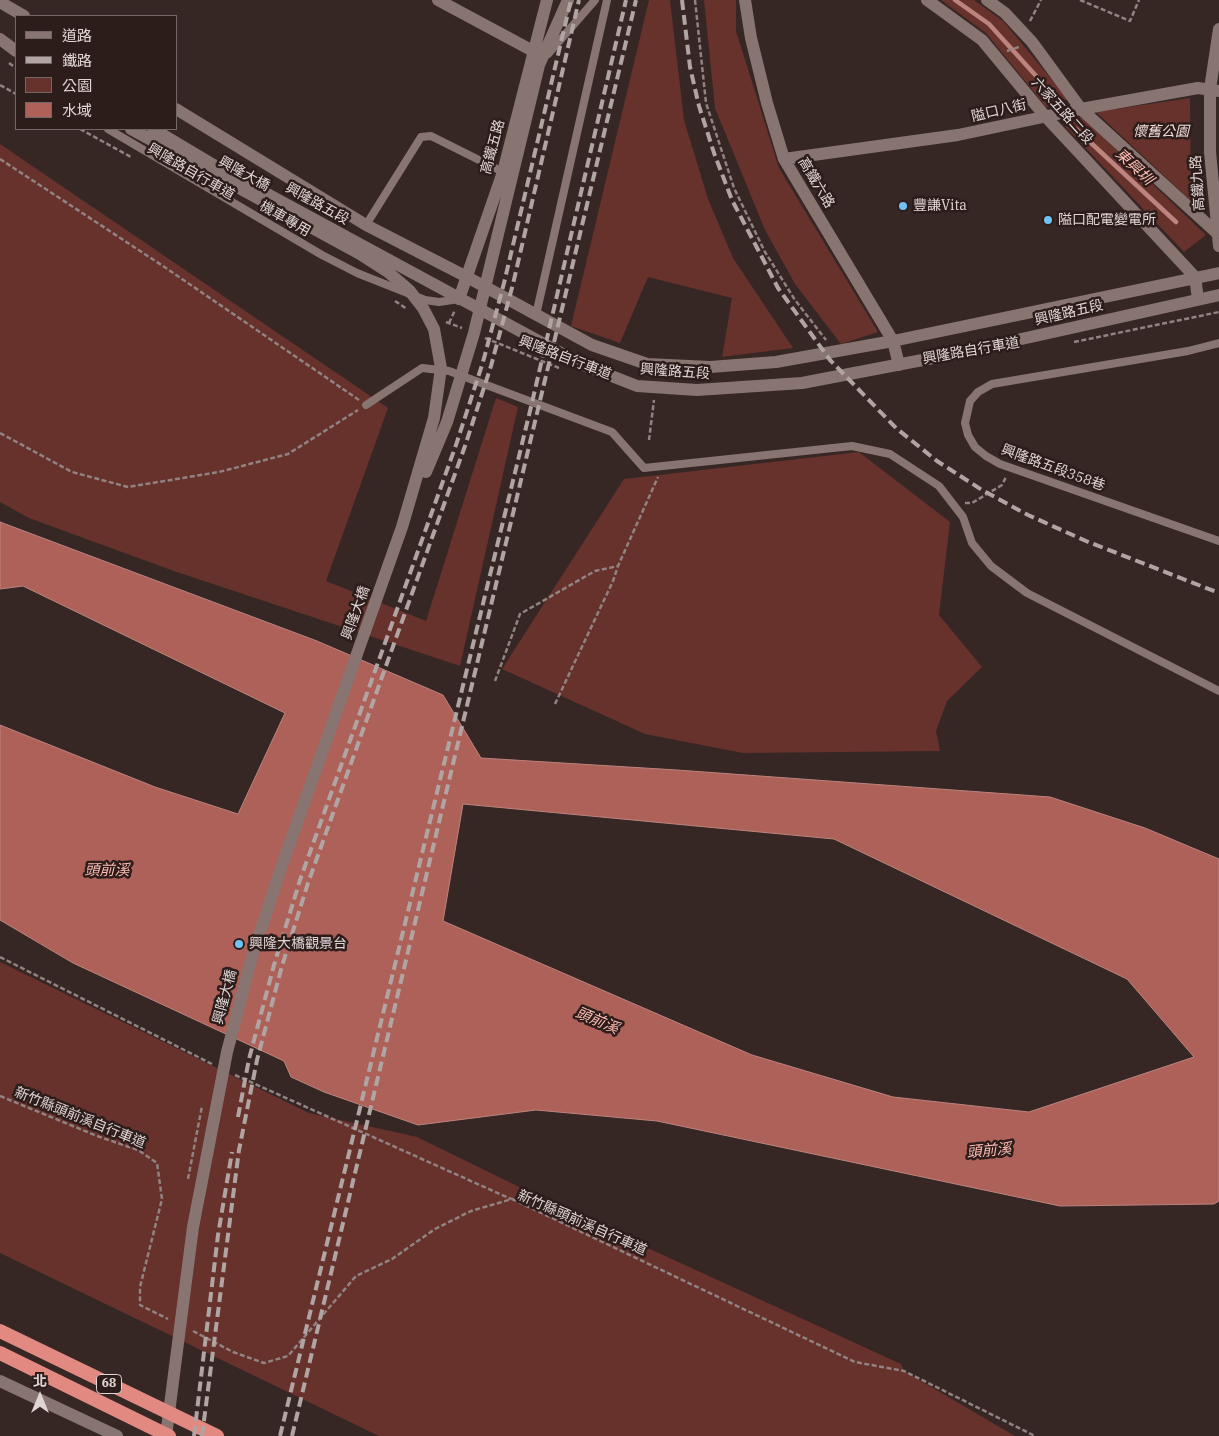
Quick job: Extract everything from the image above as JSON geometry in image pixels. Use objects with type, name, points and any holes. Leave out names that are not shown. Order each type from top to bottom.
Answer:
[{"type":"highway","name":"68","points":[[0,1332],[217,1436]]},
{"type":"highway","name":"68","points":[[0,1353],[168,1436]]},
{"type":"street","points":[[438,0],[533,51]]},
{"type":"street","name":"高鐵五路","points":[[459,299],[509,169],[533,51],[547,0]]},
{"type":"street","points":[[539,65],[568,0]]},
{"type":"street","name":"高鐵六路","points":[[745,0],[753,47],[784,159],[892,341],[899,365]]},
{"type":"street","name":"六家五路二段","points":[[927,0],[982,40],[1045,116],[1195,277]]},
{"type":"street","name":"六家五路二段","points":[[987,0],[1005,13],[1028,38],[1081,109],[1216,233]]},
{"type":"street","points":[[0,2],[22,15]]},
{"type":"street","name":"高鐵九路","points":[[1219,29],[1210,152],[1216,233],[1219,246]]},
{"type":"street","points":[[0,39],[15,50]]},
{"type":"street","name":"興隆大橋","points":[[402,527],[450,413],[482,306],[509,169],[539,65]]},
{"type":"street","name":"隘口八街","points":[[784,159],[958,136],[1081,109],[1198,88],[1214,90]]},
{"type":"street","name":"興隆路五段","points":[[178,110],[366,225],[592,345],[647,364],[710,367],[776,362],[892,341],[1219,273]]},
{"type":"street","name":"興隆大橋","points":[[133,130],[388,272],[409,290],[423,308],[434,329],[441,368],[434,418],[402,527],[278,877],[252,957],[227,1052],[193,1227],[168,1436]]},
{"type":"street","name":"興隆路五段","points":[[155,130],[459,299],[513,326],[581,364],[637,386],[697,390],[802,383],[899,365],[1198,298],[1219,295]]},
{"type":"street","points":[[1195,277],[1198,298]]},
{"type":"street","points":[[0,1381],[117,1436]]},
{"type":"lane","points":[[539,65],[595,0]]},
{"type":"lane","points":[[536,315],[607,0]]},
{"type":"lane","name":"機車專用","points":[[110,130],[322,256],[357,273],[425,300],[446,302],[459,299]]},
{"type":"lane","points":[[366,225],[420,137],[431,136],[509,169]]},
{"type":"lane","name":"興隆路五段358巷","points":[[1219,343],[1188,351],[1012,379],[992,384],[978,392],[970,401],[966,412],[968,435],[975,447],[1000,464],[1219,541]]},
{"type":"lane","points":[[366,405],[422,368],[449,371],[612,432],[644,468],[852,446],[890,454],[939,486],[963,517],[972,543],[991,566],[1027,593],[1219,691]]},
{"type":"path","points":[[695,0],[706,103],[734,188],[765,252],[795,300],[829,343]]},
{"type":"path","points":[[994,56],[1028,38],[1041,0]]},
{"type":"path","points":[[1080,0],[1130,21],[1139,0]]},
{"type":"path","points":[[0,85],[15,93]]},
{"type":"path","points":[[0,159],[166,268],[366,405],[288,454],[219,472],[128,487],[72,472],[0,433]]},
{"type":"path","points":[[398,298],[406,302]]},
{"type":"path","points":[[392,299],[410,312]]},
{"type":"path","points":[[1064,344],[1219,312]]},
{"type":"path","points":[[441,320],[466,330]]},
{"type":"path","name":"興隆路自行車道","points":[[483,337],[560,369]]},
{"type":"path","points":[[649,440],[654,398]]},
{"type":"path","points":[[555,704],[613,581],[663,466]]},
{"type":"path","points":[[954,505],[972,503],[1002,485],[1010,470]]},
{"type":"path","points":[[495,681],[520,614],[596,572],[618,566]]},
{"type":"path","points":[[0,957],[214,1066]]},
{"type":"path","points":[[232,1074],[512,1199]]},
{"type":"path","name":"新竹縣頭前溪自行車道","points":[[0,1096],[96,1136],[138,1150],[158,1163],[162,1199],[140,1287],[140,1306],[175,1322]]},
{"type":"path","name":"新竹縣頭前溪自行車道","points":[[192,1331],[233,1352],[264,1363],[288,1356],[356,1276],[392,1259],[435,1229],[470,1211],[512,1199],[855,1362],[904,1371],[1035,1436]]},
{"type":"green space","points":[[649,0],[670,0],[684,120],[708,199],[733,258],[793,348],[722,357],[732,298],[648,277],[620,343],[571,326]]},
{"type":"green space","points":[[704,0],[736,0],[736,31],[779,168],[878,332],[841,344],[795,284],[765,230],[715,108]]},
{"type":"green space","points":[[941,0],[974,0],[1003,21],[1068,99],[1046,107],[986,33]]},
{"type":"green space","name":"懷舊公園","points":[[1190,98],[1191,201],[1096,112]]},
{"type":"green space","points":[[1082,117],[1206,235],[1184,252],[1063,124]]},
{"type":"green space","points":[[0,144],[388,408],[326,581],[426,621],[496,398],[518,407],[460,666],[171,570],[29,518],[0,502]]},
{"type":"green space","points":[[859,452],[950,522],[939,615],[982,667],[947,701],[936,731],[940,751],[743,753],[645,734],[502,669],[624,479]]},
{"type":"green space","points":[[0,962],[309,1113],[417,1137],[591,1222],[901,1364],[904,1371],[1015,1436],[379,1436],[0,1253]]},
{"type":"water","name":"頭前溪","points":[[0,522],[317,641],[443,695],[481,758],[1050,797],[1145,828],[1219,859],[1219,1201],[1214,1204],[1060,1206],[657,1121],[536,1110],[418,1125],[324,1092],[291,1077],[284,1061],[73,963],[0,920],[0,725],[155,787],[238,814],[285,713],[23,586],[0,589]],"holes":[[[463,804],[834,839],[1127,979],[1194,1057],[1029,1112],[893,1097],[752,1055],[443,921]]]},
{"type":"waterway","name":"東興圳","points":[[955,0],[989,24],[1037,77]]},
{"type":"waterway","name":"東興圳","points":[[1076,129],[1176,222]]},
{"type":"railway","points":[[238,1117],[249,1059],[274,965],[300,880],[456,445],[483,362],[504,283],[571,0]]},
{"type":"railway","points":[[202,1436],[239,1150],[257,1060],[282,966],[308,883],[465,446],[491,366],[513,284],[579,0]]},
{"type":"railway","points":[[280,1436],[530,411],[626,0]]},
{"type":"railway","points":[[292,1436],[636,0]]},
{"type":"railway","points":[[682,0],[690,67],[699,106],[732,200],[778,288],[830,360],[896,428],[937,461],[982,490],[1028,515],[1086,541],[1219,593]]},
{"type":"railway","points":[[194,1436],[218,1235],[232,1152]]},
{"type":"place","name":"豐謙Vita","points":[[903,206]]},
{"type":"place","name":"隘口配電變電所","points":[[1048,220]]},
{"type":"place","name":"興隆大橋觀景台","points":[[239,944]]}]
